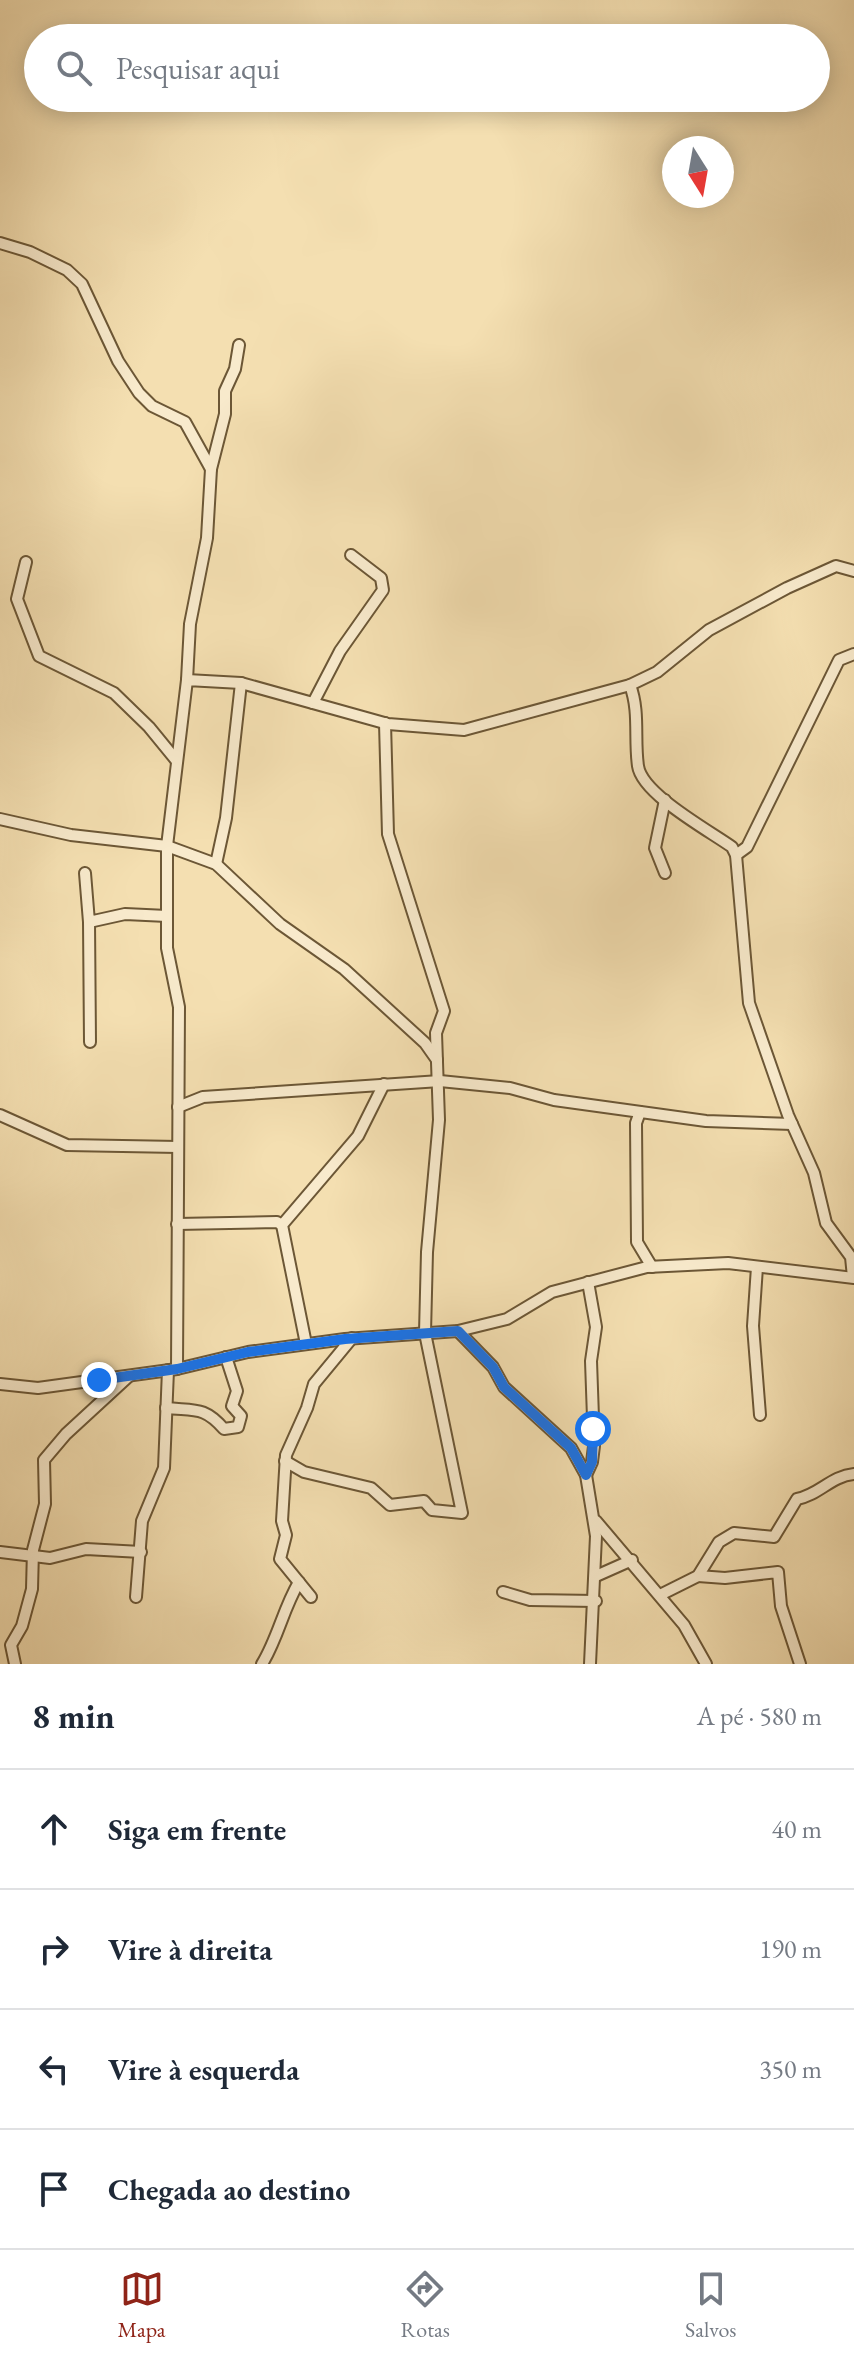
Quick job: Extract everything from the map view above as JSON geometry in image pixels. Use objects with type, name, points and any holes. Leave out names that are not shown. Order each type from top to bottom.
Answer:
[{"type":"street","points":[[0,243],[30,252],[67,270],[82,284],[118,361],[139,393],[152,406],[185,422],[211,469]]},
{"type":"street","points":[[136,1597],[142,1521],[164,1468],[166,1408],[172,1369],[179,1007],[167,948],[167,846],[187,680],[190,624],[207,538],[211,469],[225,414],[225,391],[235,369],[239,345]]},
{"type":"street","points":[[313,703],[340,651],[383,590],[381,578],[351,555]]},
{"type":"street","points":[[26,562],[17,599],[39,656],[114,693],[149,727],[176,760]]},
{"type":"street","points":[[187,680],[241,683],[385,723],[464,730],[630,685],[657,672],[709,630],[787,588],[836,566],[854,571]]},
{"type":"street","points":[[736,855],[747,847],[839,660],[854,654]]},
{"type":"street","points":[[216,864],[226,818],[241,683]]},
{"type":"street","points":[[0,1384],[38,1388],[172,1369],[306,1344],[458,1331],[507,1319],[552,1292],[652,1267],[728,1263],[854,1277],[852,1256],[826,1223],[814,1173],[792,1124],[749,1003],[736,855],[732,847],[648,787],[638,770],[636,703],[630,685]]},
{"type":"street","points":[[285,1461],[304,1472],[371,1488],[390,1505],[424,1501],[432,1510],[462,1513],[425,1333],[440,1081],[436,1033],[444,1011],[388,834],[385,723]]},
{"type":"street","points":[[665,800],[655,848],[665,873]]},
{"type":"street","points":[[0,819],[71,835],[167,846],[216,864],[280,924],[344,969],[425,1043],[438,1061]]},
{"type":"street","points":[[85,873],[89,922],[90,1042]]},
{"type":"street","points":[[89,922],[125,914],[167,916]]},
{"type":"street","points":[[178,1107],[203,1097],[440,1081],[510,1088],[554,1100],[706,1121],[792,1124]]},
{"type":"street","points":[[282,1225],[358,1136],[384,1084]]},
{"type":"street","points":[[640,1112],[636,1123],[637,1242],[652,1267]]},
{"type":"street","points":[[0,1115],[67,1145],[178,1147]]},
{"type":"street","points":[[177,1224],[282,1225]]},
{"type":"street","points":[[282,1225],[306,1344]]},
{"type":"street","points":[[757,1267],[753,1326],[760,1415]]},
{"type":"street","points":[[586,1475],[594,1446],[591,1361],[596,1327],[588,1282]]},
{"type":"street","points":[[458,1331],[493,1367],[504,1387],[571,1448],[586,1475],[596,1521],[596,1601],[590,1664]]},
{"type":"street","points":[[311,1597],[280,1559],[286,1535],[282,1521],[285,1461],[314,1384],[352,1338]]},
{"type":"street","points":[[166,1408],[197,1409],[213,1415],[224,1429],[238,1427],[241,1416],[232,1406],[236,1385],[226,1357]]},
{"type":"street","points":[[15,1664],[11,1645],[22,1626],[32,1589],[33,1554],[45,1504],[44,1460],[66,1434],[130,1375]]},
{"type":"street","points":[[698,1576],[719,1542],[734,1533],[774,1537],[797,1499],[809,1497],[839,1475],[854,1474]]},
{"type":"street","points":[[596,1521],[684,1625],[706,1664]]},
{"type":"street","points":[[0,1552],[50,1558],[86,1549],[141,1552]]},
{"type":"street","points":[[596,1576],[632,1560]]},
{"type":"street","points":[[660,1595],[698,1576],[725,1578],[778,1572],[781,1606],[800,1664]]},
{"type":"street","points":[[262,1664],[276,1640],[288,1600],[299,1582]]},
{"type":"street","points":[[503,1592],[530,1600],[596,1601]]},
{"type":"route","points":[[99,1380],[177,1369],[248,1352],[345,1339],[458,1331],[493,1367],[504,1387],[571,1448],[586,1475],[592,1462],[593,1429]]}]
